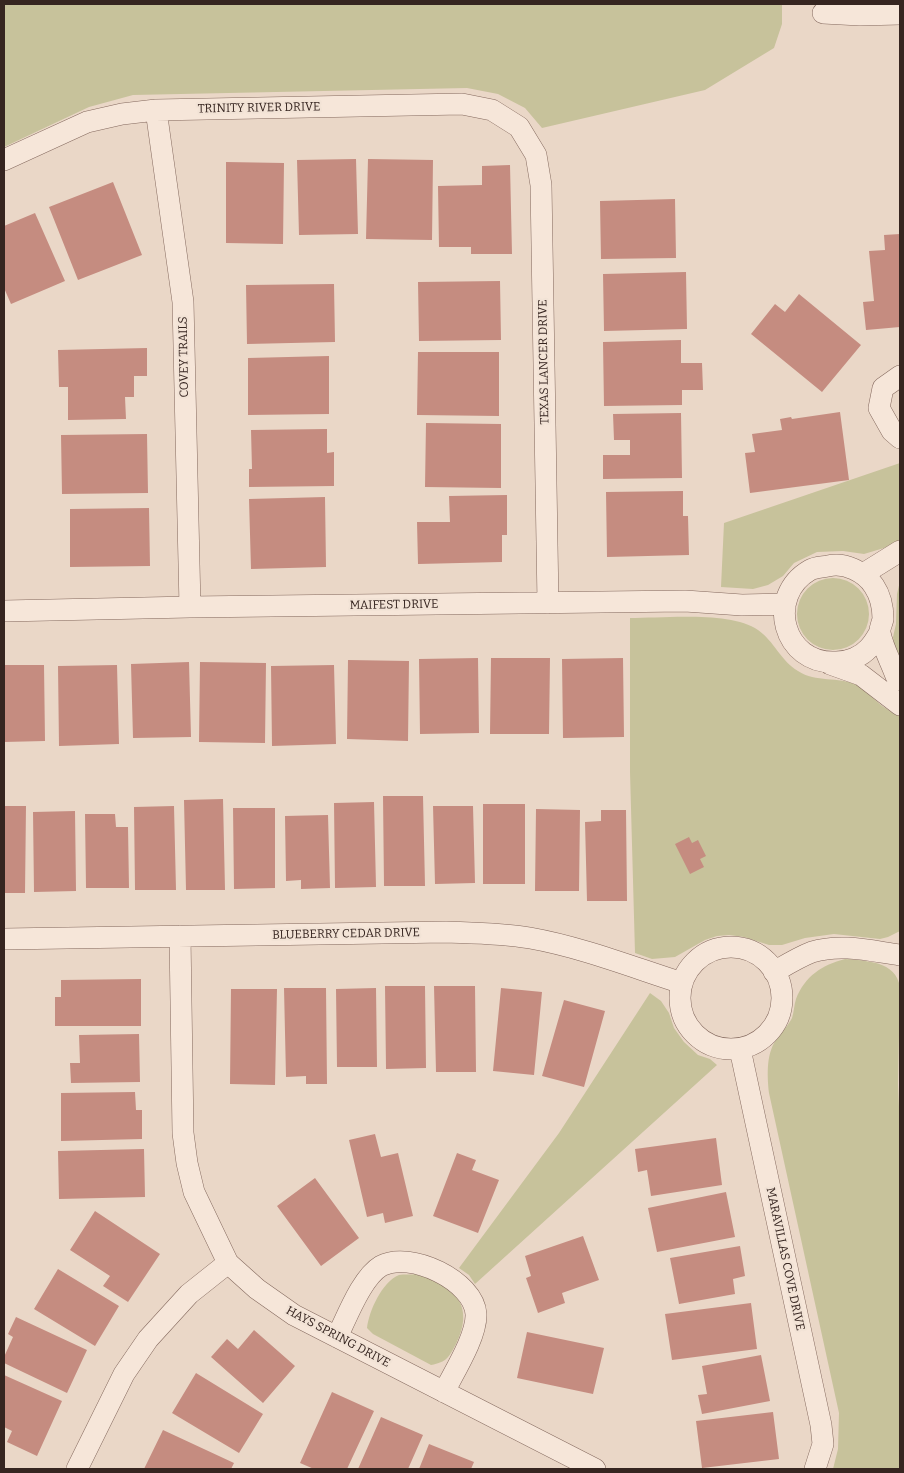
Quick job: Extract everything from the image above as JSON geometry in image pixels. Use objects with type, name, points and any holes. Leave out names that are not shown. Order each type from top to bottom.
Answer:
[{"type":"street","points":[[822,14],[860,16],[900,14]]},
{"type":"street","name":"TRINITY RIVER DRIVE","points":[[4,160],[87,122],[122,114],[156,110],[462,104],[492,110],[518,127]]},
{"type":"street","name":"COVEY TRAILS","points":[[156,110],[182,302],[190,607]]},
{"type":"street","name":"TEXAS LANCER DRIVE","points":[[518,127],[536,155],[541,185],[548,603]]},
{"type":"street","points":[[900,376],[883,388],[879,408],[892,431],[900,438]]},
{"type":"street","points":[[863,574],[900,551]]},
{"type":"street","points":[[828,663],[845,662],[869,648],[880,632],[883,618],[881,601],[874,585],[863,574],[847,566],[836,564],[811,570],[793,584],[785,604],[784,621],[786,630],[796,647],[810,658],[861,675],[900,705]]},
{"type":"street","name":"MAIFEST DRIVE","points":[[4,611],[548,603],[685,602],[742,605],[785,604]]},
{"type":"street","points":[[880,632],[896,676],[900,680]]},
{"type":"street","name":"BLUEBERRY CEDAR DRIVE","points":[[4,939],[446,932],[491,934],[531,938],[682,983]]},
{"type":"street","name":"HAYS SPRING DRIVE","points":[[180,936],[183,1132],[187,1163],[194,1192],[228,1263],[257,1289],[294,1315],[595,1469]]},
{"type":"street","points":[[726,946],[747,949],[766,960],[774,972],[778,978],[782,999],[778,1020],[764,1037],[740,1049],[724,1049],[704,1042],[688,1028],[680,1008],[682,983],[689,967],[705,953],[726,946]]},
{"type":"street","points":[[774,972],[811,952],[833,948],[849,948],[900,955]]},
{"type":"street","name":"MARAVILLAS COVE DRIVE","points":[[740,1049],[821,1425],[822,1444],[815,1469]]},
{"type":"street","points":[[337,1337],[368,1277],[382,1265],[401,1261],[426,1265],[449,1278],[468,1294],[476,1313],[474,1333],[444,1392]]},
{"type":"street","points":[[78,1469],[124,1374],[148,1339],[188,1294],[228,1263]]},
{"type":"shaded area","points":[[4,4],[782,4],[782,24],[774,48],[705,90],[542,128],[525,108],[498,94],[467,88],[133,95],[89,107],[4,147]]},
{"type":"shaded area","points":[[900,463],[899,540],[884,548],[864,554],[843,551],[817,552],[794,563],[783,576],[768,585],[753,589],[721,587],[724,523]]},
{"type":"shaded area","points":[[840,578],[859,588],[867,600],[869,614],[867,628],[859,640],[847,648],[826,650],[807,640],[799,628],[797,607],[807,588],[819,580]]},
{"type":"shaded area","points":[[900,581],[900,670],[895,656],[893,637]]},
{"type":"shaded area","points":[[697,617],[731,620],[746,624],[764,635],[787,662],[798,671],[812,677],[850,682],[857,685],[883,706],[900,716],[900,931],[880,939],[834,934],[805,938],[782,945],[769,945],[744,937],[729,935],[705,940],[675,957],[652,959],[635,953],[630,772],[630,618]]},
{"type":"shaded area","points":[[845,959],[871,962],[887,967],[897,978],[900,987],[898,1084],[900,1129],[900,1469],[833,1469],[838,1449],[839,1413],[769,1093],[768,1071],[771,1049],[792,1018],[795,1001],[800,991],[809,978],[822,968]]},
{"type":"shaded area","points":[[650,993],[661,1001],[669,1013],[674,1028],[684,1042],[698,1055],[710,1059],[717,1065],[475,1284],[469,1275],[459,1268],[559,1133]]},
{"type":"shaded area","points":[[416,1274],[441,1283],[457,1298],[462,1307],[462,1330],[456,1344],[447,1358],[431,1365],[373,1334],[367,1328],[370,1314],[377,1298],[387,1284],[399,1275]]},
{"type":"building","points":[[356,159],[358,234],[299,235],[297,160]]},
{"type":"building","points":[[368,159],[433,160],[432,240],[366,239]]},
{"type":"building","points":[[226,162],[284,163],[283,244],[226,243]]},
{"type":"building","points":[[510,165],[512,254],[471,254],[471,247],[439,247],[438,186],[482,185],[482,166]]},
{"type":"building","points":[[113,182],[142,255],[78,280],[49,207]]},
{"type":"building","points":[[675,199],[676,258],[601,259],[600,201]]},
{"type":"building","points":[[35,213],[65,281],[11,304],[4,288],[4,226]]},
{"type":"building","points":[[900,234],[900,327],[866,330],[863,302],[874,301],[869,251],[885,250],[884,235]]},
{"type":"building","points":[[686,272],[687,329],[604,331],[603,274]]},
{"type":"building","points":[[500,281],[501,340],[419,341],[418,282]]},
{"type":"building","points":[[334,284],[335,342],[247,344],[246,285]]},
{"type":"building","points":[[799,294],[861,345],[822,392],[751,334],[775,304],[785,312]]},
{"type":"building","points":[[681,340],[681,363],[702,363],[703,390],[682,390],[682,405],[604,406],[603,342]]},
{"type":"building","points":[[147,348],[147,376],[134,376],[134,397],[125,397],[126,419],[68,420],[68,387],[59,387],[58,350]]},
{"type":"building","points":[[418,352],[499,352],[499,416],[417,415]]},
{"type":"building","points":[[329,356],[329,414],[248,415],[248,358]]},
{"type":"building","points":[[840,412],[849,480],[750,493],[745,453],[755,452],[752,434],[782,430],[780,419]]},
{"type":"building","points":[[681,413],[682,478],[603,479],[603,455],[630,455],[630,440],[614,440],[613,414]]},
{"type":"building","points":[[426,423],[501,424],[501,488],[425,487]]},
{"type":"building","points":[[327,429],[327,453],[334,452],[334,486],[249,487],[249,469],[252,469],[251,430]]},
{"type":"building","points":[[147,434],[148,493],[62,494],[61,435]]},
{"type":"building","points":[[683,491],[683,516],[688,516],[689,555],[607,557],[606,492]]},
{"type":"building","points":[[507,495],[507,535],[502,535],[502,562],[418,564],[417,522],[450,522],[449,496]]},
{"type":"building","points":[[325,497],[326,567],[251,569],[249,499]]},
{"type":"building","points":[[149,508],[150,566],[70,567],[70,509]]},
{"type":"building","points":[[478,658],[479,733],[420,734],[419,659]]},
{"type":"building","points":[[491,658],[550,658],[549,734],[490,734]]},
{"type":"building","points":[[623,658],[624,737],[563,738],[562,659]]},
{"type":"building","points":[[348,660],[409,661],[408,741],[347,739]]},
{"type":"building","points":[[189,662],[191,737],[133,738],[131,664]]},
{"type":"building","points":[[200,662],[266,663],[265,743],[199,742]]},
{"type":"building","points":[[4,665],[44,665],[45,741],[4,742]]},
{"type":"building","points":[[117,665],[119,744],[59,746],[58,666]]},
{"type":"building","points":[[334,665],[336,744],[272,746],[271,666]]},
{"type":"building","points":[[383,796],[423,796],[425,886],[384,886]]},
{"type":"building","points":[[223,799],[225,890],[186,890],[184,800]]},
{"type":"building","points":[[374,802],[376,887],[335,888],[334,803]]},
{"type":"building","points":[[483,804],[525,804],[525,884],[483,884]]},
{"type":"building","points":[[4,806],[26,806],[25,893],[4,893]]},
{"type":"building","points":[[174,806],[176,890],[135,890],[134,807]]},
{"type":"building","points":[[433,806],[473,806],[475,883],[435,884]]},
{"type":"building","points":[[233,808],[275,808],[275,888],[234,889]]},
{"type":"building","points":[[536,809],[580,810],[579,891],[535,891]]},
{"type":"building","points":[[601,810],[626,810],[627,901],[587,901],[585,822],[601,821]]},
{"type":"building","points":[[75,811],[76,891],[34,892],[33,812]]},
{"type":"building","points":[[85,814],[115,814],[116,827],[128,827],[129,888],[86,888]]},
{"type":"building","points":[[328,815],[330,888],[301,889],[301,880],[286,881],[285,816]]},
{"type":"building","points":[[689,837],[692,843],[698,840],[706,856],[700,859],[704,867],[690,874],[675,844]]},
{"type":"building","points":[[141,979],[141,1026],[55,1026],[55,997],[61,997],[61,980]]},
{"type":"building","points":[[385,986],[425,986],[426,1068],[386,1069]]},
{"type":"building","points":[[434,986],[475,986],[476,1072],[436,1072]]},
{"type":"building","points":[[284,988],[326,988],[327,1084],[306,1084],[306,1076],[286,1077]]},
{"type":"building","points":[[376,988],[377,1067],[337,1067],[336,989]]},
{"type":"building","points":[[501,988],[542,992],[534,1075],[493,1071]]},
{"type":"building","points":[[231,989],[277,989],[275,1085],[230,1084]]},
{"type":"building","points":[[564,1000],[605,1011],[584,1087],[542,1076]]},
{"type":"building","points":[[139,1034],[140,1082],[71,1083],[70,1063],[80,1063],[79,1035]]},
{"type":"building","points":[[135,1092],[136,1110],[142,1110],[142,1139],[61,1141],[61,1093]]},
{"type":"building","points":[[375,1134],[381,1157],[398,1153],[413,1216],[385,1223],[383,1213],[367,1217],[349,1140]]},
{"type":"building","points":[[716,1138],[722,1185],[651,1196],[647,1170],[638,1172],[635,1149]]},
{"type":"building","points":[[144,1149],[145,1197],[59,1199],[58,1151]]},
{"type":"building","points":[[457,1153],[476,1160],[472,1170],[499,1180],[478,1233],[433,1216]]},
{"type":"building","points":[[315,1178],[359,1238],[321,1266],[277,1206]]},
{"type":"building","points":[[726,1192],[735,1237],[657,1252],[648,1208]]},
{"type":"building","points":[[95,1211],[160,1254],[128,1302],[103,1286],[110,1276],[70,1250]]},
{"type":"building","points":[[583,1236],[599,1280],[562,1293],[565,1303],[538,1313],[526,1278],[531,1276],[525,1256]]},
{"type":"building","points":[[740,1246],[745,1276],[733,1279],[735,1294],[679,1304],[670,1258]]},
{"type":"building","points":[[58,1269],[119,1306],[95,1346],[34,1309]]},
{"type":"building","points":[[751,1303],[757,1349],[672,1360],[665,1314]]},
{"type":"building","points":[[16,1317],[87,1350],[67,1393],[4,1363],[4,1357],[13,1337],[8,1334]]},
{"type":"building","points":[[254,1330],[295,1366],[263,1403],[211,1357],[227,1339],[238,1349]]},
{"type":"building","points":[[527,1332],[604,1348],[593,1394],[517,1378]]},
{"type":"building","points":[[761,1355],[770,1401],[702,1414],[698,1395],[707,1394],[702,1366]]},
{"type":"building","points":[[196,1373],[263,1414],[239,1453],[172,1413]]},
{"type":"building","points":[[4,1375],[62,1401],[37,1456],[7,1442],[12,1431],[4,1427]]},
{"type":"building","points":[[332,1392],[374,1411],[347,1469],[314,1469],[300,1463]]},
{"type":"building","points":[[773,1412],[779,1459],[702,1468],[696,1421]]},
{"type":"building","points":[[381,1417],[423,1435],[408,1469],[358,1469]]},
{"type":"building","points":[[163,1430],[234,1463],[231,1469],[144,1469]]},
{"type":"building","points":[[429,1444],[474,1462],[471,1469],[419,1469]]}]
